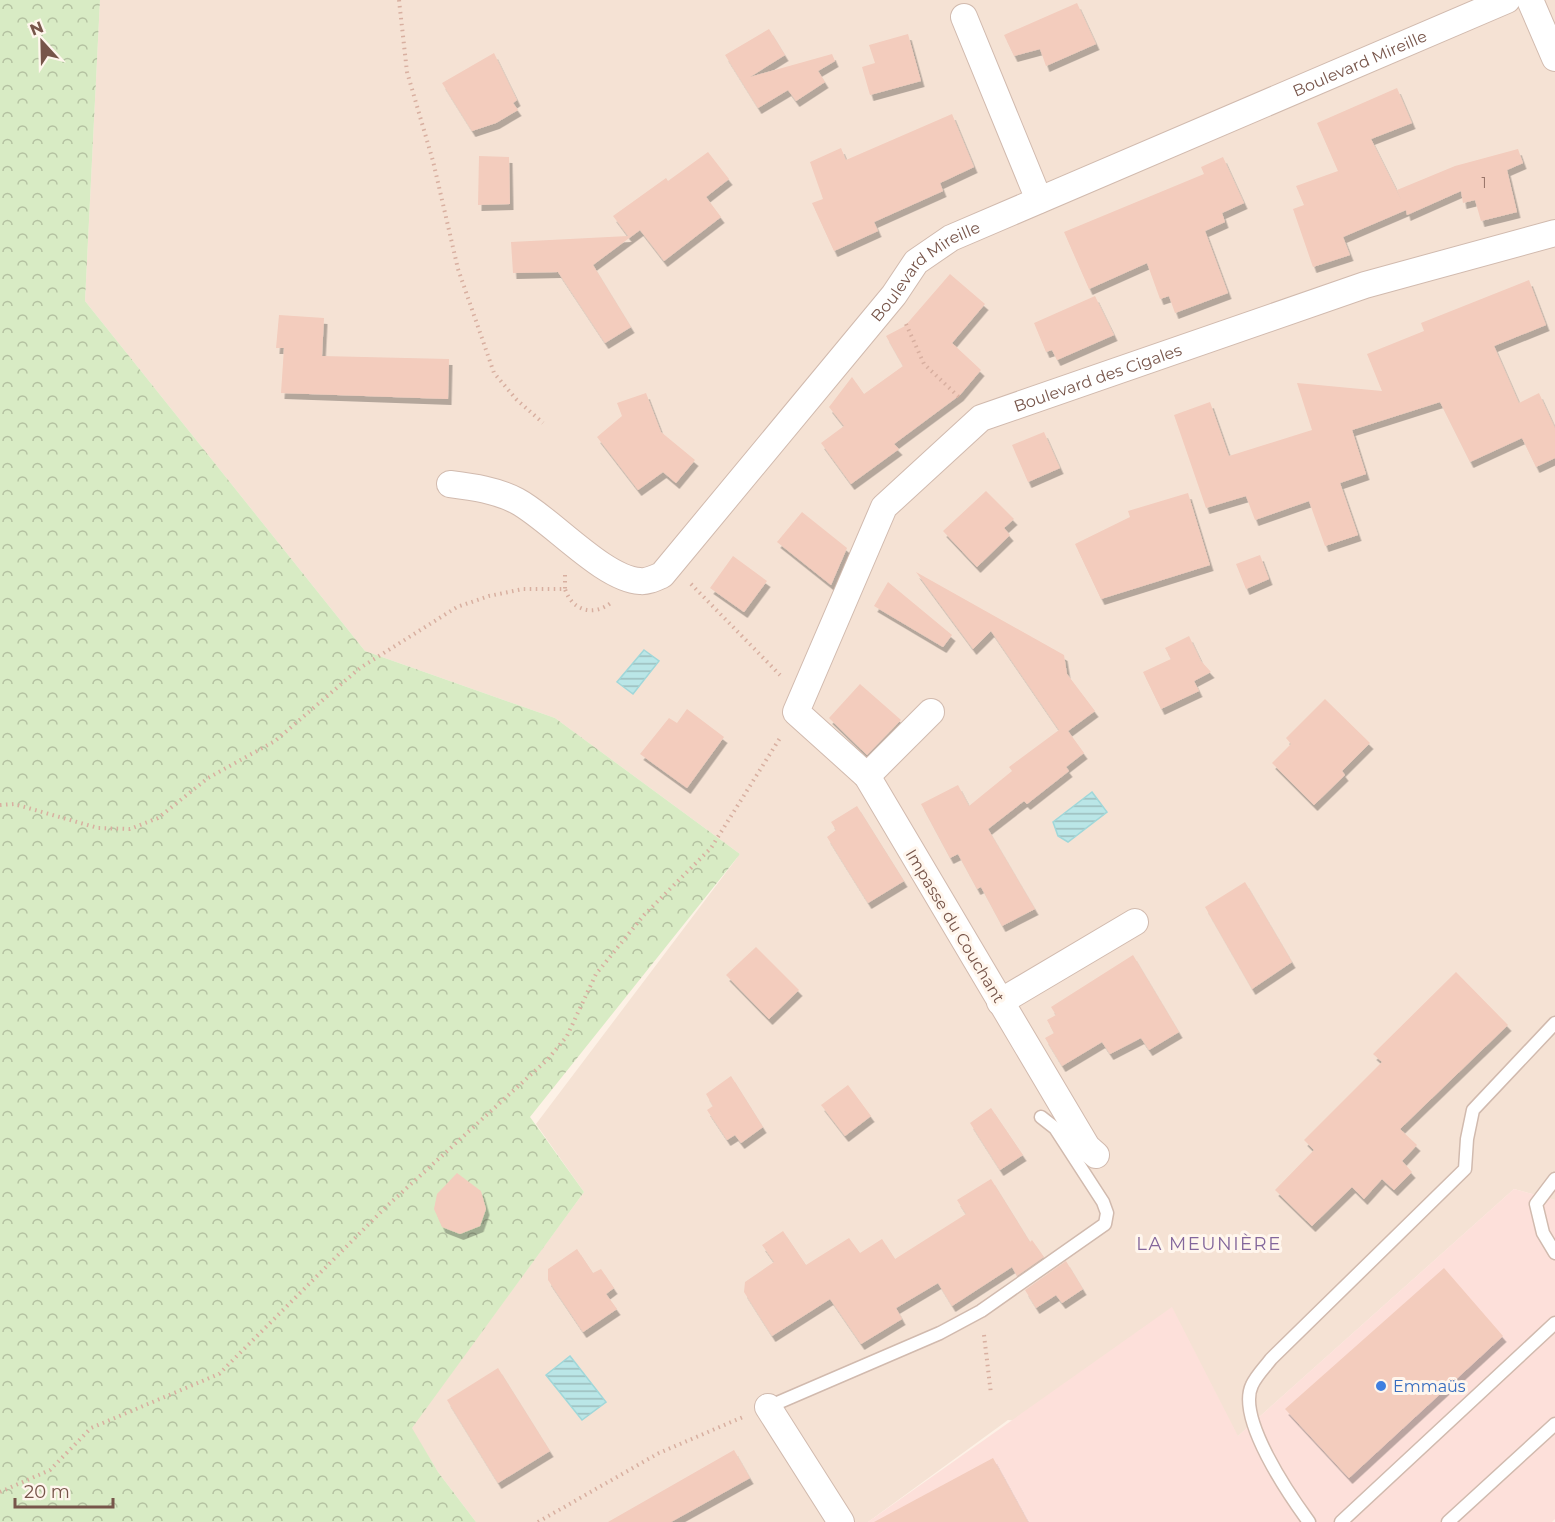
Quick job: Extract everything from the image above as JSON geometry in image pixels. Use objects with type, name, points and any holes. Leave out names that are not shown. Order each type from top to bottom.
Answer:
[{"type":"street","name":"Boulevard Mireille","points":[[639,581],[662,576],[894,295],[916,262],[951,238],[1507,0]]},
{"type":"street","points":[[1530,0],[1555,58]]},
{"type":"street","points":[[964,17],[1039,201]]},
{"type":"street","name":"Boulevard des Cigales","points":[[796,712],[884,507],[981,418],[1365,285],[1555,233]]},
{"type":"street","points":[[450,484],[501,493],[519,502],[591,558],[613,571],[639,581]]},
{"type":"street","name":"Impasse du Couchant","points":[[796,712],[867,777],[1087,1147],[1096,1155]]},
{"type":"street","points":[[867,777],[931,712]]},
{"type":"street","points":[[1000,1002],[1135,922]]},
{"type":"street","points":[[768,1407],[841,1522]]},
{"type":"lane","points":[[1309,1522],[1261,1445],[1251,1418],[1251,1386],[1271,1359],[1466,1169],[1467,1139],[1473,1110],[1555,1023]]},
{"type":"lane","points":[[768,1407],[940,1333],[981,1311],[1105,1224],[1107,1214],[1103,1202],[1055,1128],[1041,1117]]},
{"type":"lane","points":[[1555,1179],[1536,1204],[1543,1233],[1555,1253]]},
{"type":"lane","points":[[1341,1522],[1555,1323]]},
{"type":"lane","points":[[1448,1522],[1555,1424]]},
{"type":"path","points":[[399,0],[407,72],[433,161],[458,269],[494,373],[516,399],[543,423]]},
{"type":"path","points":[[894,295],[924,364],[981,418]]},
{"type":"path","points":[[0,1492],[50,1470],[91,1428],[219,1374],[387,1206],[548,1059],[567,1036],[597,974],[644,915],[711,848],[796,712],[785,681],[672,564]]},
{"type":"path","points":[[0,805],[14,804],[99,828],[130,829],[158,818],[208,778],[275,741],[360,668],[457,607],[489,596],[522,589],[566,589],[569,600],[578,608],[590,611],[607,606],[639,581]]},
{"type":"path","points":[[981,1311],[991,1394]]},
{"type":"path","points":[[538,1522],[659,1453],[768,1407]]},
{"type":"shaded area","points":[[100,0],[1555,0],[1555,1200],[1514,1189],[1238,1436],[1008,1420],[868,1522],[476,1522],[438,1472],[411,1428],[584,1192],[536,1124],[740,854],[555,718],[365,651],[85,301]]},
{"type":"shaded area","points":[[1514,1189],[1555,1200],[1555,1519],[1552,1522],[868,1522],[1172,1307],[1238,1436]]},
{"type":"green space","points":[[0,0],[100,0],[85,301],[365,651],[555,718],[740,854],[530,1117],[584,1192],[412,1428],[438,1472],[476,1522],[0,1522]]},
{"type":"water","points":[[644,650],[659,661],[633,694],[617,682]]},
{"type":"water","points":[[1092,792],[1107,812],[1068,842],[1058,836],[1053,822]]},
{"type":"water","points":[[570,1356],[606,1402],[582,1420],[546,1375]]},
{"type":"building","points":[[1077,3],[1096,44],[1046,66],[1040,49],[1014,56],[1004,35]]},
{"type":"building","points":[[769,29],[785,55],[750,77],[832,54],[835,61],[818,71],[825,82],[796,101],[788,90],[758,108],[725,55]]},
{"type":"building","points":[[908,34],[921,81],[870,95],[862,67],[875,63],[869,45]]},
{"type":"building","points":[[494,53],[517,100],[513,103],[518,110],[496,123],[472,131],[442,83]]},
{"type":"building","points":[[1397,88],[1412,123],[1371,139],[1401,199],[1397,190],[1455,166],[1518,149],[1523,163],[1507,170],[1517,212],[1481,221],[1475,200],[1463,203],[1461,191],[1407,215],[1406,210],[1343,237],[1350,255],[1313,267],[1293,209],[1304,205],[1296,186],[1338,171],[1317,123]]},
{"type":"building","points":[[952,114],[974,167],[940,183],[943,191],[874,222],[878,231],[834,251],[812,203],[823,199],[810,162],[841,148],[846,160]]},
{"type":"building","points":[[708,152],[729,179],[706,197],[721,217],[664,261],[640,230],[593,265],[631,327],[605,343],[558,272],[513,273],[511,242],[628,236],[613,216],[666,178],[668,181]]},
{"type":"building","points":[[479,156],[509,157],[510,204],[478,205]]},
{"type":"building","points":[[1223,157],[1244,203],[1222,213],[1225,222],[1205,231],[1228,293],[1175,313],[1169,296],[1160,299],[1147,263],[1089,289],[1064,232],[1204,174],[1201,167]]},
{"type":"building","points":[[950,274],[985,304],[952,343],[981,370],[960,395],[894,444],[899,449],[851,484],[821,443],[844,426],[829,407],[852,377],[864,394],[903,366],[886,336],[905,326]]},
{"type":"building","points":[[1529,280],[1546,325],[1494,346],[1519,403],[1539,393],[1555,428],[1555,458],[1536,467],[1522,438],[1470,462],[1440,402],[1352,430],[1366,474],[1340,483],[1358,535],[1325,546],[1309,501],[1255,520],[1246,496],[1206,508],[1174,415],[1210,402],[1229,456],[1312,430],[1297,383],[1382,391],[1367,354],[1424,331],[1421,323]]},
{"type":"building","points":[[1095,296],[1114,335],[1057,360],[1052,350],[1046,352],[1034,323]]},
{"type":"building","points":[[279,315],[324,318],[322,356],[449,359],[448,399],[281,393],[284,348],[276,348]]},
{"type":"building","points":[[646,393],[661,432],[695,460],[676,483],[663,472],[638,490],[597,437],[622,416],[617,403]]},
{"type":"building","points":[[1044,432],[1060,468],[1028,482],[1012,445]]},
{"type":"building","points":[[986,491],[1014,519],[1004,528],[1010,535],[977,567],[943,531]]},
{"type":"building","points":[[1188,493],[1210,565],[1101,599],[1075,544],[1130,517],[1128,511]]},
{"type":"building","points":[[802,512],[847,548],[831,585],[777,542]]},
{"type":"building","points":[[1260,555],[1269,579],[1246,589],[1236,564]]},
{"type":"building","points":[[733,556],[767,581],[744,612],[710,588]]},
{"type":"building","points":[[916,572],[1064,655],[1067,674],[1095,711],[1068,731],[1084,753],[1066,767],[1069,771],[1027,804],[1024,801],[988,829],[1035,909],[1002,926],[981,887],[977,889],[958,854],[950,858],[921,804],[958,785],[969,806],[1012,771],[1009,767],[1059,730],[991,631],[973,649]]},
{"type":"building","points":[[888,582],[952,635],[943,647],[874,606]]},
{"type":"building","points":[[1189,636],[1201,661],[1211,672],[1194,681],[1199,691],[1161,709],[1143,672],[1171,659],[1165,648]]},
{"type":"building","points":[[860,684],[901,720],[867,755],[829,718]]},
{"type":"building","points":[[1325,699],[1370,743],[1342,771],[1345,775],[1314,805],[1272,763],[1291,744],[1286,738]]},
{"type":"building","points":[[687,709],[724,737],[687,788],[640,754],[669,718],[677,723]]},
{"type":"building","points":[[857,806],[904,881],[868,903],[827,837],[836,830],[831,822]]},
{"type":"building","points":[[1245,882],[1292,962],[1252,989],[1205,907]]},
{"type":"building","points":[[756,947],[799,990],[769,1019],[726,975]]},
{"type":"building","points":[[1133,955],[1179,1032],[1149,1050],[1141,1038],[1110,1054],[1102,1042],[1062,1066],[1045,1038],[1054,1033],[1047,1020],[1056,1015],[1051,1007]]},
{"type":"building","points":[[1456,972],[1508,1025],[1400,1129],[1417,1145],[1402,1161],[1412,1172],[1394,1190],[1382,1179],[1364,1199],[1352,1187],[1312,1226],[1275,1190],[1314,1150],[1304,1140],[1382,1062],[1373,1054]]},
{"type":"building","points":[[731,1076],[763,1127],[741,1143],[735,1135],[727,1140],[707,1110],[713,1106],[706,1094]]},
{"type":"building","points":[[848,1085],[871,1116],[845,1136],[821,1105]]},
{"type":"building","points":[[991,1108],[1023,1155],[1000,1170],[970,1123]]},
{"type":"building","points":[[457,1173],[481,1191],[486,1209],[480,1226],[460,1234],[442,1227],[434,1209],[437,1194]]},
{"type":"building","points":[[991,1179],[1030,1242],[1032,1240],[1044,1257],[1017,1276],[1012,1267],[952,1306],[938,1283],[896,1308],[902,1319],[861,1344],[830,1299],[772,1336],[744,1292],[745,1282],[774,1262],[762,1245],[783,1231],[806,1265],[849,1238],[860,1253],[882,1239],[895,1259],[966,1214],[957,1200]]},
{"type":"building","points":[[577,1249],[593,1273],[601,1269],[614,1288],[606,1294],[617,1309],[583,1332],[548,1280],[548,1269]]},
{"type":"building","points":[[1066,1261],[1083,1289],[1062,1303],[1056,1295],[1036,1308],[1025,1290]]},
{"type":"building","name":"Emmaüs","points":[[1444,1268],[1503,1336],[1349,1478],[1285,1409]]},
{"type":"building","points":[[498,1368],[550,1451],[498,1483],[447,1400]]},
{"type":"building","points":[[734,1450],[750,1478],[671,1522],[608,1522]]},
{"type":"building","points":[[993,1458],[1028,1522],[874,1522]]},
{"type":"place","name":"Emmaüs","points":[[1381,1386]]},
{"type":"district","name":"LA MEUNIÈRE","points":[[1209,1244]]}]
